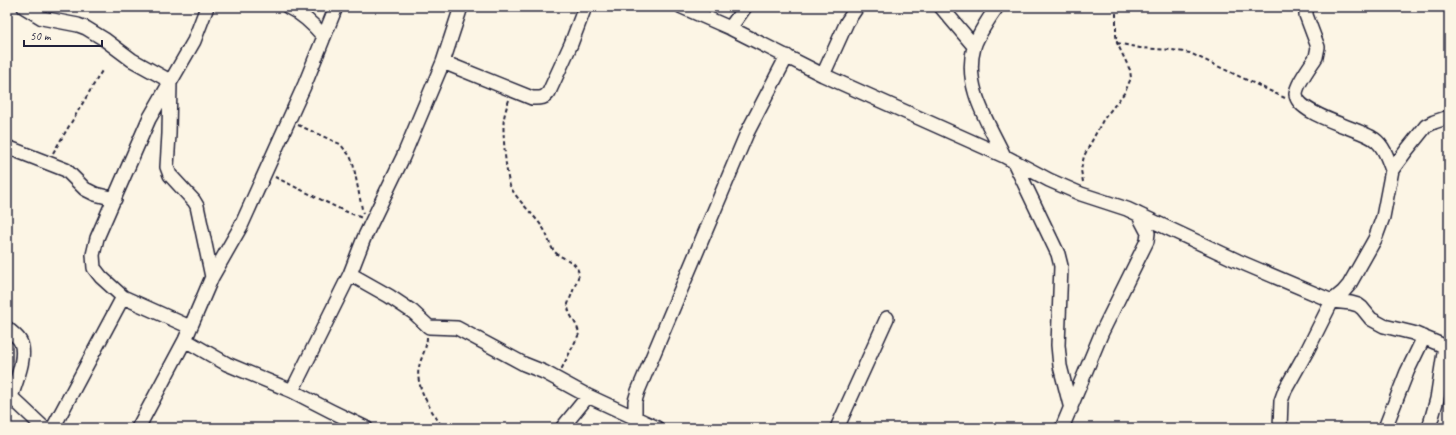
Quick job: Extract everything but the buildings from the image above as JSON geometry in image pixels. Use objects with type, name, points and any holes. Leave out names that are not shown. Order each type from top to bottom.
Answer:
[{"type":"street","points":[[24,7],[42,18],[86,28],[104,39],[132,60],[170,81]]},
{"type":"street","points":[[190,328],[123,297],[100,277],[94,268],[93,255],[98,238],[149,120],[194,41],[207,7]]},
{"type":"street","points":[[288,7],[315,26],[324,36]]},
{"type":"street","points":[[138,428],[185,340],[212,277],[241,226],[305,84],[336,7]]},
{"type":"street","points":[[292,391],[350,274],[364,238],[403,157],[444,62],[461,7]]},
{"type":"street","points":[[444,62],[532,98],[545,97],[549,92],[571,44],[585,7]]},
{"type":"street","points":[[682,7],[730,28],[823,75],[1009,159],[1049,180],[1138,214],[1238,261],[1332,301],[1358,305],[1371,319],[1384,326],[1413,333],[1447,347],[1437,399],[1429,428]]},
{"type":"street","points":[[730,28],[745,7]]},
{"type":"street","points":[[823,75],[847,22],[857,7]]},
{"type":"street","points":[[941,7],[974,46]]},
{"type":"street","points":[[997,7],[974,46],[971,76],[977,100],[1058,254],[1061,266],[1058,345],[1060,366],[1071,409]]},
{"type":"street","points":[[1306,7],[1306,15],[1318,47],[1316,57],[1296,92],[1298,101],[1324,119],[1362,132],[1374,139],[1382,147],[1392,170]]},
{"type":"street","points":[[635,418],[635,401],[747,133],[787,56]]},
{"type":"street","points":[[170,81],[170,134],[167,167],[170,175],[197,206],[212,277]]},
{"type":"street","points":[[1280,428],[1281,401],[1285,390],[1332,301],[1349,285],[1375,239],[1383,217],[1392,170],[1426,126],[1449,118]]},
{"type":"street","points":[[7,148],[66,170],[90,192],[115,199]]},
{"type":"street","points":[[1062,428],[1102,332],[1148,236],[1146,228],[1138,214]]},
{"type":"street","points":[[350,274],[389,296],[413,312],[429,327],[457,328],[524,364],[557,378],[588,396],[657,428]]},
{"type":"street","points":[[53,428],[123,297]]},
{"type":"street","points":[[837,428],[887,318]]},
{"type":"street","points":[[7,328],[20,340],[23,353],[19,374],[9,395],[44,428]]},
{"type":"street","points":[[1385,428],[1407,372],[1424,337]]},
{"type":"street","points":[[185,340],[227,364],[292,391],[331,412],[366,428]]},
{"type":"street","points":[[562,428],[588,396]]},
{"type":"street","points":[[616,409],[635,401]]},
{"type":"path","points":[[1091,197],[1084,184],[1081,170],[1084,156],[1103,120],[1125,92],[1131,78],[1130,70],[1117,43],[1116,7]]},
{"type":"path","points":[[1117,43],[1140,48],[1190,53],[1286,98]]},
{"type":"path","points":[[48,163],[103,69]]},
{"type":"path","points":[[512,90],[504,116],[503,130],[509,185],[543,228],[553,251],[573,262],[577,266],[579,272],[568,308],[579,334],[557,378]]},
{"type":"path","points":[[265,172],[340,209],[364,218],[353,163],[344,147],[288,120]]},
{"type":"path","points":[[427,336],[427,344],[417,375],[427,402],[443,428]]}]
